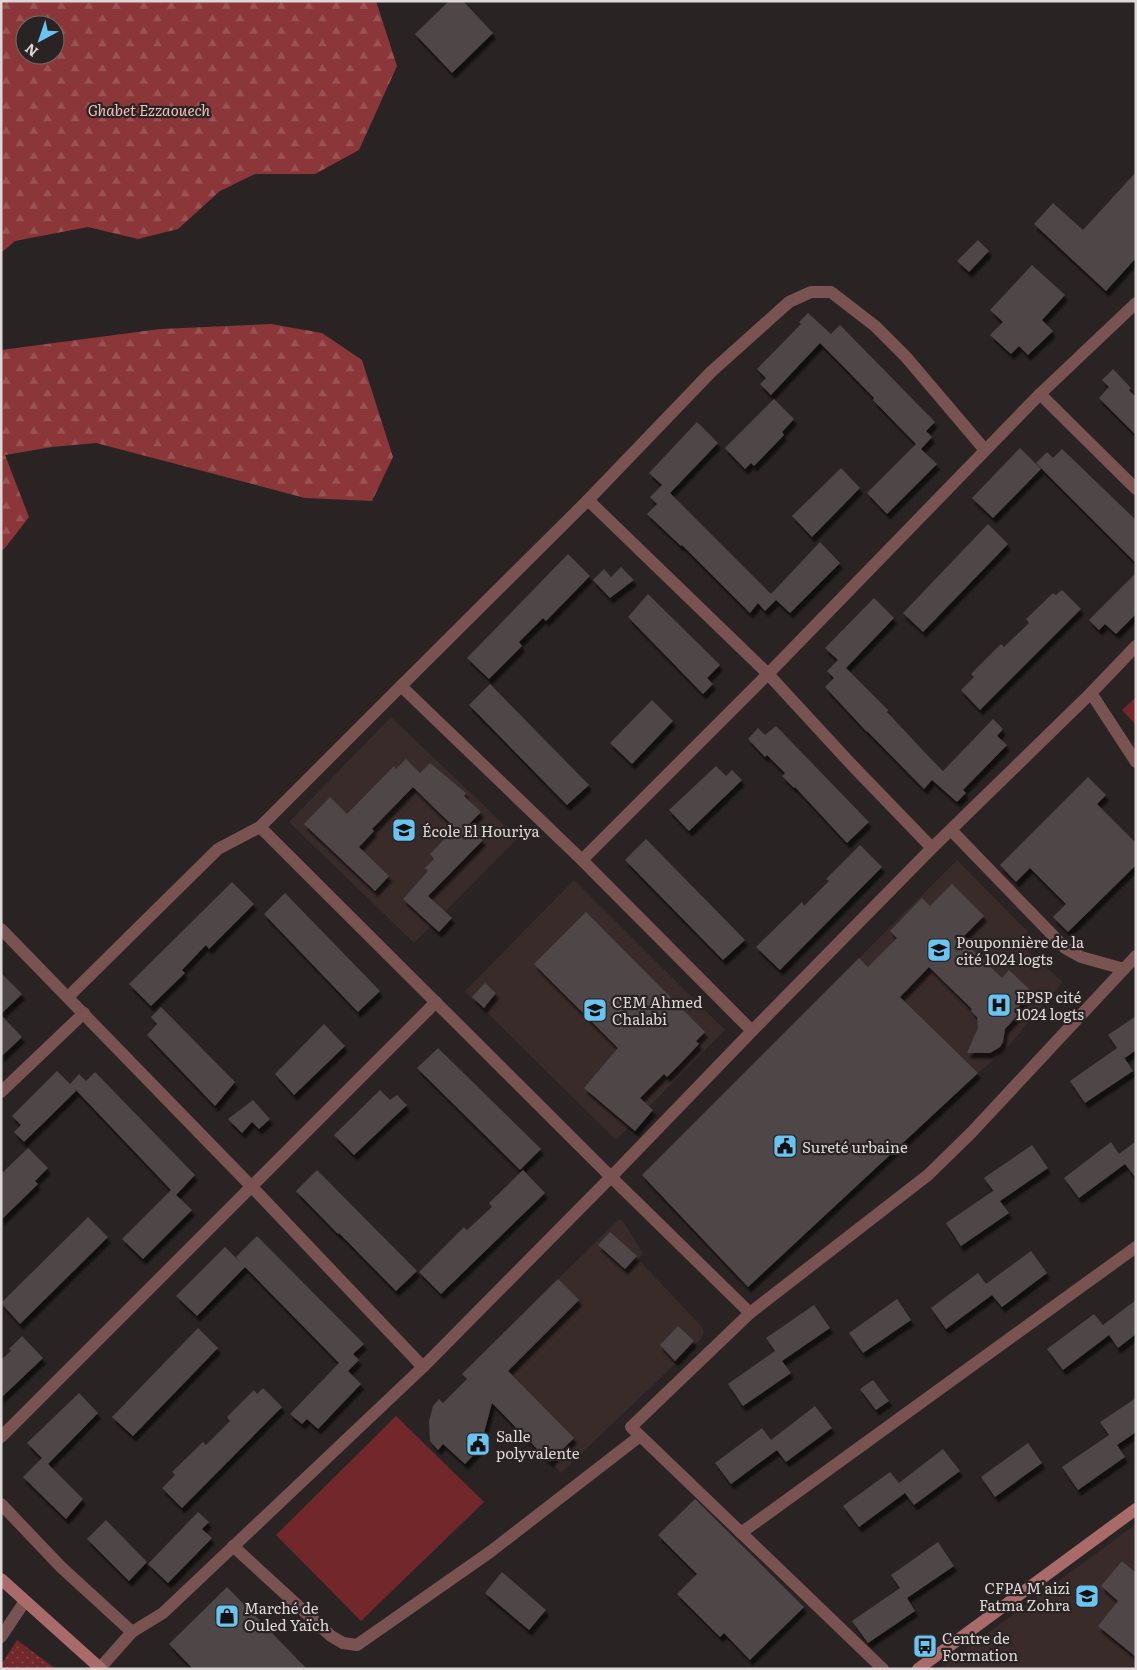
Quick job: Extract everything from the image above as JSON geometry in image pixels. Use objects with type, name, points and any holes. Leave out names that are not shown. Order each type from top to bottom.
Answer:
[{"type":"street","points":[[68,997],[218,849],[260,827],[588,500],[711,372],[789,302],[811,292],[831,292],[875,326],[906,357],[985,450]]},
{"type":"street","points":[[582,860],[768,674],[1040,394],[1136,302]]},
{"type":"street","points":[[1040,394],[1136,489]]},
{"type":"street","points":[[588,500],[768,674],[850,764],[932,848]]},
{"type":"street","points":[[1,1580],[101,1668],[132,1632],[163,1612],[423,1367],[932,848],[1091,693],[1136,646]]},
{"type":"street","points":[[401,686],[582,860],[752,1031]]},
{"type":"street","points":[[1091,693],[1136,762]]},
{"type":"street","points":[[260,827],[750,1313]]},
{"type":"street","points":[[951,830],[1065,948],[1081,957],[1124,969]]},
{"type":"street","points":[[1,929],[252,1187],[423,1367]]},
{"type":"street","points":[[883,1669],[631,1427],[750,1313],[928,1175],[971,1133],[1136,956]]},
{"type":"street","points":[[1,1438],[436,1002]]},
{"type":"street","points":[[1,1092],[84,1013]]},
{"type":"street","points":[[741,1533],[1136,1247]]},
{"type":"street","points":[[233,1546],[331,1636],[343,1643],[357,1645],[490,1552],[640,1436]]},
{"type":"street","points":[[1,1504],[62,1567],[132,1632]]},
{"type":"street","points":[[918,1669],[1136,1509]]},
{"type":"street","points":[[1,1636],[25,1601]]},
{"type":"shaded area","points":[[1136,697],[1136,725],[1122,710]]},
{"type":"shaded area","name":"École El Houriya","points":[[391,717],[518,838],[414,943],[289,822]]},
{"type":"shaded area","name":"Pouponnière de la cité 1024 logts","points":[[957,860],[1028,932],[1018,942],[1063,982],[1004,1051],[978,1073],[859,958]]},
{"type":"shaded area","name":"CEM Ahmed Chalabi","points":[[574,880],[725,1030],[616,1140],[465,991]]},
{"type":"shaded area","points":[[619,1219],[623,1221],[643,1253],[638,1259],[702,1327],[704,1332],[700,1340],[561,1473],[462,1374]]},
{"type":"shaded area","points":[[396,1416],[484,1502],[361,1621],[276,1535]]},
{"type":"shaded area","name":"CFPA M'aizi Fatma Zohra","points":[[1136,1524],[1136,1669],[939,1669]]},
{"type":"shaded area","points":[[17,1640],[56,1669],[1,1669],[1,1665]]},
{"type":"green space","name":"Ghabet Ezzaouech","points":[[1,1],[376,1],[397,66],[359,150],[315,174],[255,174],[220,191],[178,229],[138,239],[88,227],[15,241],[1,253]]},
{"type":"green space","points":[[271,324],[322,333],[362,360],[393,457],[372,501],[305,498],[96,443],[52,447],[5,455],[29,517],[1,551],[1,350],[160,329]]},
{"type":"building","points":[[449,1],[463,1],[493,33],[452,73],[415,34]]},
{"type":"building","points":[[1136,172],[1136,258],[1106,291],[1034,224],[1053,203],[1083,230]]},
{"type":"building","points":[[978,240],[989,251],[969,272],[957,261]]},
{"type":"building","points":[[1032,265],[1065,295],[1042,320],[1053,331],[1028,355],[1019,346],[1011,354],[990,335],[1003,322],[990,310]]},
{"type":"building","points":[[808,313],[831,334],[840,325],[935,422],[926,431],[932,437],[921,449],[937,464],[887,514],[867,493],[916,444],[840,363],[820,343],[771,395],[760,384],[766,378],[757,369],[801,324],[799,322]]},
{"type":"building","points":[[1113,369],[1131,388],[1129,390],[1136,397],[1136,435],[1099,398],[1109,387],[1102,380]]},
{"type":"building","points":[[774,399],[794,419],[782,432],[784,435],[754,466],[751,463],[745,469],[725,448]]},
{"type":"building","points":[[697,422],[718,443],[670,493],[771,594],[820,542],[840,563],[790,613],[773,597],[776,600],[765,611],[758,603],[750,613],[682,545],[647,514],[657,504],[650,497],[662,485],[649,473]]},
{"type":"building","points":[[1020,448],[1041,469],[993,518],[972,498]]},
{"type":"building","points":[[1062,449],[1136,520],[1136,563],[1036,463],[1047,452],[1053,458]]},
{"type":"building","points":[[841,468],[860,488],[812,537],[792,516]]},
{"type":"building","points":[[988,524],[1008,544],[923,632],[903,613]]},
{"type":"building","points":[[568,554],[590,576],[546,621],[543,618],[519,642],[522,646],[489,679],[467,658]]},
{"type":"building","points":[[621,567],[634,580],[610,598],[593,580],[604,569],[611,577]]},
{"type":"building","points":[[1136,573],[1136,614],[1116,634],[1105,624],[1099,630],[1089,620]]},
{"type":"building","points":[[1062,590],[1081,609],[980,710],[961,690],[974,677],[971,674],[1001,644],[1004,647],[1029,623],[1026,619],[1053,593],[1056,595]]},
{"type":"building","points":[[648,594],[720,665],[707,678],[713,684],[703,694],[628,617]]},
{"type":"building","points":[[874,598],[894,618],[846,668],[888,710],[887,712],[931,759],[943,771],[993,719],[1003,729],[997,736],[1007,745],[963,790],[966,793],[957,802],[932,780],[924,789],[825,687],[834,678],[827,671],[838,660],[825,648]]},
{"type":"building","points":[[490,684],[589,785],[567,805],[469,705]]},
{"type":"building","points":[[652,700],[673,721],[632,764],[610,743]]},
{"type":"building","points":[[776,726],[869,822],[847,843],[795,787],[782,776],[785,773],[767,755],[765,757],[748,739],[758,728],[765,735]]},
{"type":"building","points":[[406,759],[420,773],[430,763],[466,793],[464,796],[481,812],[468,825],[483,840],[428,896],[452,918],[439,932],[403,899],[428,871],[425,868],[434,859],[430,854],[455,828],[413,787],[372,829],[374,831],[359,847],[389,876],[375,891],[304,824],[330,797],[347,814],[394,766],[396,769]]},
{"type":"building","points":[[716,766],[726,776],[732,770],[742,780],[689,831],[669,810]]},
{"type":"building","points":[[1088,777],[1106,795],[1097,804],[1136,843],[1136,865],[1068,932],[1053,917],[1066,904],[1030,868],[1016,882],[1000,865]]},
{"type":"building","points":[[646,839],[745,940],[723,960],[625,860]]},
{"type":"building","points":[[860,845],[882,867],[780,970],[756,947],[802,902],[804,906],[829,881],[826,879]]},
{"type":"building","points":[[232,882],[254,904],[209,949],[206,945],[182,970],[185,973],[151,1006],[129,984]]},
{"type":"building","name":"Sureté urbaine","points":[[952,884],[984,916],[961,939],[1002,978],[1009,970],[1032,992],[1014,1012],[1018,1015],[1005,1029],[1003,1042],[1000,1047],[990,1053],[967,1053],[978,1028],[977,1017],[971,1011],[972,1009],[929,967],[900,997],[978,1073],[748,1287],[642,1175],[859,958],[868,967],[897,938],[890,931],[922,898],[930,906]]},
{"type":"building","points":[[285,893],[380,991],[358,1012],[264,914]]},
{"type":"building","points":[[586,912],[705,1032],[696,1041],[699,1044],[680,1064],[667,1077],[664,1074],[640,1098],[653,1110],[635,1131],[584,1088],[618,1048],[534,964]]},
{"type":"building","points":[[1,973],[22,994],[1,1014]]},
{"type":"building","points":[[485,983],[496,993],[484,1008],[472,997]]},
{"type":"building","points":[[161,1007],[235,1082],[215,1106],[147,1035],[157,1024],[151,1017]]},
{"type":"building","points":[[1,1015],[22,1037],[1,1057]]},
{"type":"building","points":[[1136,1016],[1136,1050],[1125,1058],[1122,1054],[1133,1071],[1085,1103],[1070,1081],[1117,1048],[1108,1035]]},
{"type":"building","points":[[324,1024],[345,1046],[294,1095],[275,1074]]},
{"type":"building","points":[[438,1048],[541,1149],[520,1170],[417,1068]]},
{"type":"building","points":[[57,1071],[70,1084],[79,1074],[86,1081],[95,1072],[195,1175],[176,1195],[192,1210],[143,1259],[122,1239],[171,1190],[74,1088],[76,1091],[24,1142],[14,1132],[21,1125],[12,1116]]},
{"type":"building","points":[[380,1090],[390,1100],[397,1095],[407,1105],[354,1155],[334,1135]]},
{"type":"building","points":[[253,1100],[270,1119],[259,1129],[252,1122],[242,1133],[228,1119]]},
{"type":"building","points":[[1136,1141],[1136,1178],[1125,1164],[1079,1198],[1064,1178],[1111,1142],[1119,1154]]},
{"type":"building","points":[[1032,1145],[1048,1168],[1000,1201],[1009,1213],[961,1246],[946,1223],[993,1191],[995,1193],[984,1178]]},
{"type":"building","points":[[28,1148],[48,1168],[35,1181],[38,1184],[1,1220],[1,1174]]},
{"type":"building","points":[[317,1170],[417,1271],[396,1291],[296,1191]]},
{"type":"building","points":[[523,1170],[545,1193],[441,1294],[419,1272],[464,1227],[467,1230],[492,1207],[489,1203]]},
{"type":"building","points":[[88,1217],[108,1237],[20,1324],[1,1303]]},
{"type":"building","points":[[610,1232],[637,1256],[625,1269],[598,1245]]},
{"type":"building","points":[[257,1236],[364,1344],[353,1354],[359,1360],[348,1371],[361,1384],[318,1429],[307,1419],[302,1424],[290,1414],[339,1363],[245,1267],[197,1316],[176,1296],[225,1247],[241,1263],[236,1257]]},
{"type":"building","points":[[1031,1251],[1047,1273],[1002,1307],[992,1295],[946,1329],[931,1308],[978,1273],[986,1284]]},
{"type":"building","points":[[558,1279],[579,1300],[508,1371],[574,1438],[550,1462],[492,1403],[482,1440],[485,1443],[465,1464],[443,1444],[438,1450],[430,1441],[429,1421],[433,1406],[439,1399],[443,1403],[467,1379],[462,1374]]},
{"type":"building","points":[[897,1299],[911,1320],[863,1353],[849,1333]]},
{"type":"building","points":[[1136,1300],[1136,1334],[1118,1348],[1109,1335],[1063,1370],[1047,1349],[1094,1314],[1103,1325]]},
{"type":"building","points":[[814,1305],[830,1328],[782,1361],[791,1373],[743,1406],[728,1384],[775,1351],[766,1338]]},
{"type":"building","points":[[678,1326],[694,1341],[675,1361],[660,1345]]},
{"type":"building","points":[[198,1328],[218,1348],[133,1436],[112,1417]]},
{"type":"building","points":[[22,1336],[43,1358],[1,1398],[1,1360],[11,1351],[9,1349]]},
{"type":"building","points":[[873,1380],[889,1401],[876,1410],[860,1389]]},
{"type":"building","points":[[263,1388],[282,1407],[182,1508],[162,1488],[175,1475],[172,1472],[203,1442],[206,1445],[230,1421],[227,1417],[254,1390],[257,1394]]},
{"type":"building","points":[[79,1393],[98,1413],[48,1464],[83,1499],[66,1519],[23,1477],[42,1458],[27,1443]]},
{"type":"building","points":[[1136,1398],[1136,1432],[1117,1445],[1125,1457],[1078,1490],[1062,1467],[1109,1435],[1100,1422]]},
{"type":"building","points":[[815,1406],[832,1428],[786,1462],[777,1450],[731,1484],[715,1463],[762,1428],[771,1440]]},
{"type":"building","points":[[1028,1443],[1042,1463],[995,1497],[981,1477]]},
{"type":"building","points":[[943,1449],[960,1471],[914,1505],[905,1493],[859,1527],[843,1506],[890,1472],[899,1483]]},
{"type":"building","points":[[695,1499],[804,1607],[750,1660],[724,1633],[720,1637],[677,1594],[697,1574],[658,1535]]},
{"type":"building","points":[[198,1512],[209,1522],[202,1529],[212,1538],[168,1583],[148,1564]]},
{"type":"building","points":[[106,1520],[147,1562],[129,1581],[87,1539]]},
{"type":"building","points":[[938,1542],[954,1566],[907,1598],[915,1611],[868,1643],[852,1621],[900,1588],[891,1575]]},
{"type":"building","points":[[1122,1561],[1136,1573],[1136,1657],[1098,1626],[1118,1601],[1101,1586]]},
{"type":"building","points":[[502,1572],[546,1610],[529,1630],[485,1593]]},
{"type":"building","name":"Marché de Ouled Yaïch","points":[[227,1587],[307,1669],[193,1669],[169,1644]]},
{"type":"place","name":"École El Houriya","points":[[404,830]]},
{"type":"place","name":"Pouponnière de la cité 1024 logts","points":[[939,950]]},
{"type":"place","name":"EPSP cité 1024 logts","points":[[999,1005]]},
{"type":"place","name":"CEM Ahmed Chalabi","points":[[595,1010]]},
{"type":"place","name":"Sureté urbaine","points":[[785,1146]]},
{"type":"place","name":"Salle polyvalente","points":[[478,1444]]},
{"type":"place","name":"CFPA M'aizi Fatma Zohra","points":[[1087,1596]]},
{"type":"place","name":"Marché de Ouled Yaïch","points":[[227,1616]]},
{"type":"place","name":"Centre de Formation","points":[[925,1646]]}]
